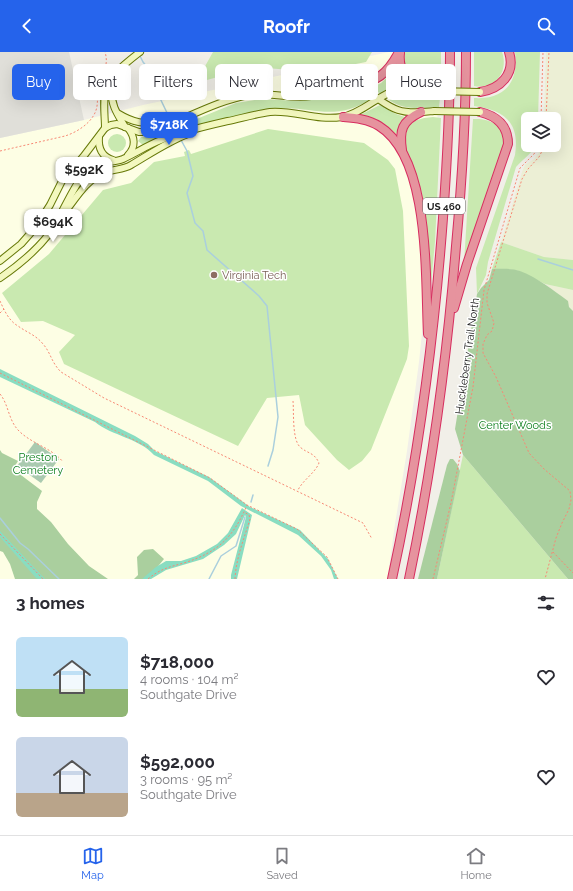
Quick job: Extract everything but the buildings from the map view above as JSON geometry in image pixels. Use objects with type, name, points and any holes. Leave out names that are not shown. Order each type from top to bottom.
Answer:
[{"type":"highway","points":[[378,78],[384,74],[393,64],[400,52]]},
{"type":"highway","points":[[400,52],[400,64]]},
{"type":"highway","name":"US 460","points":[[392,579],[412,480],[429,360],[440,256],[446,177],[450,52]]},
{"type":"highway","name":"US 460","points":[[409,579],[440,400],[450,318],[461,184],[466,86],[466,52]]},
{"type":"highway","points":[[480,92],[493,89],[506,77],[510,63],[509,52]]},
{"type":"highway","points":[[421,112],[408,120],[402,128],[400,138],[402,151],[413,181],[422,220],[429,360]]},
{"type":"highway","points":[[450,318],[457,301],[467,264],[508,144],[507,132],[499,120],[488,114],[480,112]]},
{"type":"highway","points":[[344,117],[366,120],[379,126],[391,136],[402,151]]},
{"type":"main road","points":[[125,64],[140,52]]},
{"type":"main road","points":[[456,91],[480,92]]},
{"type":"main road","points":[[105,128],[116,124],[139,132],[150,132],[234,99],[250,95],[266,94],[281,95]]},
{"type":"main road","points":[[378,99],[386,94]]},
{"type":"main road","points":[[378,99],[397,110],[421,112],[480,112]]},
{"type":"main road","points":[[0,261],[21,244],[36,227],[62,181],[105,128],[105,100]]},
{"type":"main road","points":[[112,100],[117,113],[133,137],[134,143],[130,153],[127,156]]},
{"type":"main road","points":[[58,221],[71,194],[88,170],[96,165],[122,159],[160,140],[179,133],[270,112],[292,113],[324,118],[344,117],[376,100]]},
{"type":"main road","points":[[117,113],[129,120],[142,123],[171,124]]},
{"type":"main road","points":[[0,278],[33,252],[50,233],[86,186],[96,177],[109,171],[126,167],[170,142],[208,126]]},
{"type":"main road","points":[[99,137],[98,143],[102,153],[109,159],[114,160]]},
{"type":"path","points":[[0,151],[65,136],[73,133],[89,122],[96,112],[98,90],[107,62],[105,52]]},
{"type":"path","points":[[541,112],[543,52]]},
{"type":"path","points":[[546,112],[549,52]]},
{"type":"path","name":"Huckleberry Trail North","points":[[433,579],[451,503],[472,387],[484,290],[520,168],[535,152]]},
{"type":"path","points":[[542,152],[522,179],[487,294],[487,303],[494,323],[492,331],[487,335],[483,344],[483,353],[496,377],[529,453],[544,469],[570,491],[571,500],[569,509],[558,533],[545,579]]},
{"type":"path","points":[[0,301],[11,321],[35,336],[44,344],[55,366],[61,372],[87,388],[251,470],[297,490],[363,524],[372,539]]},
{"type":"path","points":[[0,313],[4,309]]},
{"type":"path","points":[[0,373],[210,478],[247,505],[297,529],[327,557],[338,579]]},
{"type":"path","points":[[0,394],[5,402],[10,418],[19,431],[55,454],[63,462]]},
{"type":"path","points":[[293,401],[295,438],[300,447],[316,456],[319,463],[317,468],[297,490]]},
{"type":"path","points":[[148,579],[163,569],[198,558],[221,545],[230,536],[247,505]]},
{"type":"path","points":[[236,579],[239,552],[250,519],[249,515],[244,512]]},
{"type":"path","points":[[0,534],[43,579]]},
{"type":"path","points":[[553,552],[573,574]]},
{"type":"shaded area","points":[[0,52],[69,52],[73,70],[73,100],[80,100],[84,120],[0,138]]},
{"type":"shaded area","name":"Virginia Tech","points":[[389,52],[438,52],[438,64],[386,64],[386,100],[438,100],[437,188],[419,362],[387,579],[0,579],[0,138],[166,100],[207,100],[207,91],[215,89],[215,100],[273,100],[273,77],[281,75],[281,100],[378,100],[378,64],[333,64]]},
{"type":"shaded area","points":[[546,52],[573,52],[573,260],[544,257],[501,242],[525,165],[534,159],[539,152],[561,152],[561,112],[544,112]]},
{"type":"shaded area","points":[[545,284],[573,290],[573,311],[569,307],[567,301]]},
{"type":"green space","points":[[213,52],[372,52],[366,62],[356,64],[281,64],[281,69],[273,69],[273,64],[215,64],[215,78],[207,80],[206,64]]},
{"type":"green space","points":[[404,52],[441,52],[441,64],[404,64]]},
{"type":"green space","points":[[474,52],[502,52],[504,66],[502,73],[494,82],[482,87],[474,86]]},
{"type":"green space","points":[[515,52],[540,52],[538,112],[521,112],[521,152],[531,152],[516,167],[488,262],[486,275],[477,294],[476,268],[515,155],[516,144],[515,134],[508,120],[494,111],[474,106],[474,98],[494,96],[508,87],[515,72]]},
{"type":"green space","points":[[386,78],[386,92],[381,94],[378,92],[378,84]]},
{"type":"green space","points":[[255,100],[369,100],[356,107],[343,111],[331,112],[282,108],[268,110],[159,138],[143,145],[138,141],[141,137],[162,133],[236,103]]},
{"type":"green space","points":[[389,100],[440,100],[439,107],[420,108],[395,104]]},
{"type":"green space","points":[[380,105],[405,117],[396,134],[382,123],[360,115]]},
{"type":"green space","points":[[433,117],[441,118],[435,242],[430,294],[428,238],[425,211],[419,183],[406,151],[404,134],[406,129],[412,123],[420,119]]},
{"type":"green space","points":[[473,119],[490,121],[499,127],[504,137],[504,143],[464,263]]},
{"type":"green space","points":[[268,129],[364,143],[388,160],[395,169],[403,211],[409,346],[407,359],[371,450],[362,461],[349,470],[337,460],[305,425],[299,395],[267,398],[238,446],[64,364],[59,352],[75,335],[43,321],[21,322],[2,293],[49,254],[103,190],[131,183],[154,162],[185,156],[184,152],[189,150],[191,154]]},
{"type":"green space","points":[[117,134],[123,137],[126,143],[123,149],[117,152],[111,149],[108,143],[111,137]]},
{"type":"green space","points":[[501,242],[544,257],[573,260],[573,290],[545,284],[519,271],[492,269]]},
{"type":"green space","name":"Center Woods","points":[[492,269],[517,270],[533,277],[568,301],[569,307],[573,311],[573,579],[568,579],[463,455],[455,429],[477,294],[489,280]]},
{"type":"green space","points":[[0,369],[135,436],[148,444],[155,451],[209,477],[250,507],[300,530],[328,559],[338,579],[334,579],[331,570],[321,556],[298,535],[241,506],[208,481],[154,455],[141,445],[109,431],[95,422],[0,377]]},
{"type":"green space","name":"Preston Cemetery","points":[[35,442],[59,459],[41,483],[17,466]]},
{"type":"green space","points":[[0,450],[2,453],[18,461],[13,469],[42,491],[37,502],[37,509],[51,522],[68,544],[89,566],[108,579],[15,579],[10,564],[3,552],[0,551]]},
{"type":"green space","points":[[463,455],[568,579],[437,579]]},
{"type":"green space","points":[[450,459],[453,459],[460,471],[437,579],[418,579],[447,465]]},
{"type":"green space","points":[[242,508],[252,515],[237,579],[231,579],[231,575],[246,517],[245,515],[236,534],[224,545],[203,559],[166,570],[151,579],[142,579],[166,561],[181,561],[196,556],[217,544],[228,533]]},
{"type":"green space","points":[[0,531],[45,579],[36,578],[0,537]]},
{"type":"green space","points":[[153,549],[164,559],[155,570],[144,579],[134,579],[138,575],[137,557],[144,550]]},
{"type":"waterway","points":[[140,56],[152,73],[157,92],[170,119]]},
{"type":"waterway","points":[[181,140],[187,151],[193,176],[187,193],[195,223],[203,231],[207,250],[259,296],[267,306],[278,417],[273,450],[268,466]]},
{"type":"waterway","points":[[538,259],[573,270]]},
{"type":"waterway","points":[[251,502],[253,495]]},
{"type":"waterway","points":[[209,579],[221,556],[236,546],[245,517]]},
{"type":"waterway","points":[[0,518],[20,543],[59,579]]},
{"type":"place","name":"Virginia Tech","points":[[214,275]]}]
